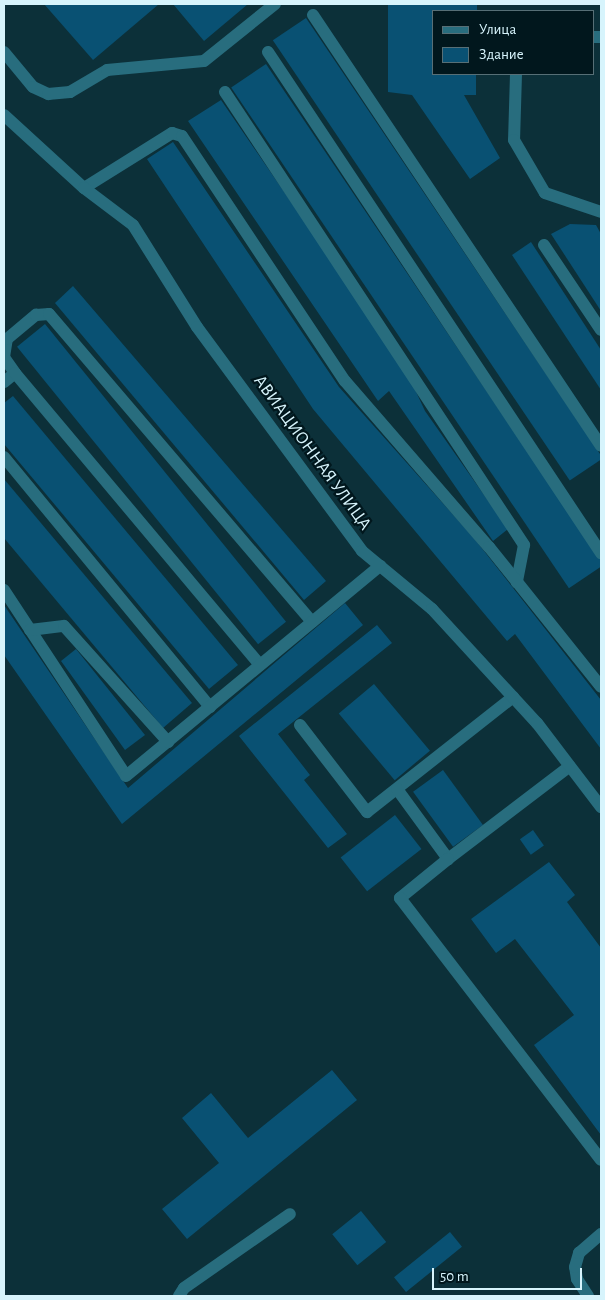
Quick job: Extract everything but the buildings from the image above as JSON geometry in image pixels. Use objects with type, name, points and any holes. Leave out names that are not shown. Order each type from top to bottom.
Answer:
[{"type":"street","points":[[4,52],[33,87],[48,94],[70,92],[107,70],[204,61],[275,4]]},
{"type":"street","points":[[313,15],[601,446]]},
{"type":"street","points":[[268,52],[601,554]]},
{"type":"street","points":[[516,75],[514,140],[545,193],[601,212]]},
{"type":"street","points":[[225,92],[418,380],[524,544],[517,582]]},
{"type":"street","name":"АВИАЦИОННАЯ УЛИЦА","points":[[4,115],[84,188],[134,225],[197,327],[362,551],[432,609],[513,697],[601,807]]},
{"type":"street","points":[[84,188],[172,133],[182,136],[345,381],[517,582],[600,683]]},
{"type":"street","points":[[544,245],[601,330]]},
{"type":"street","points":[[260,665],[15,373],[4,357],[7,339],[36,315],[49,314],[312,622]]},
{"type":"street","points":[[4,382],[15,373]]},
{"type":"street","points":[[4,457],[210,707]]},
{"type":"street","points":[[4,590],[126,776],[380,566]]},
{"type":"street","points":[[30,630],[64,626],[168,742]]},
{"type":"street","points":[[300,725],[367,812],[513,697]]},
{"type":"street","points":[[570,766],[400,898],[601,1160]]},
{"type":"street","points":[[397,789],[448,860]]},
{"type":"street","points":[[179,1296],[184,1288],[290,1214]]},
{"type":"street","points":[[588,1296],[577,1279],[575,1267],[579,1253],[601,1234]]}]
